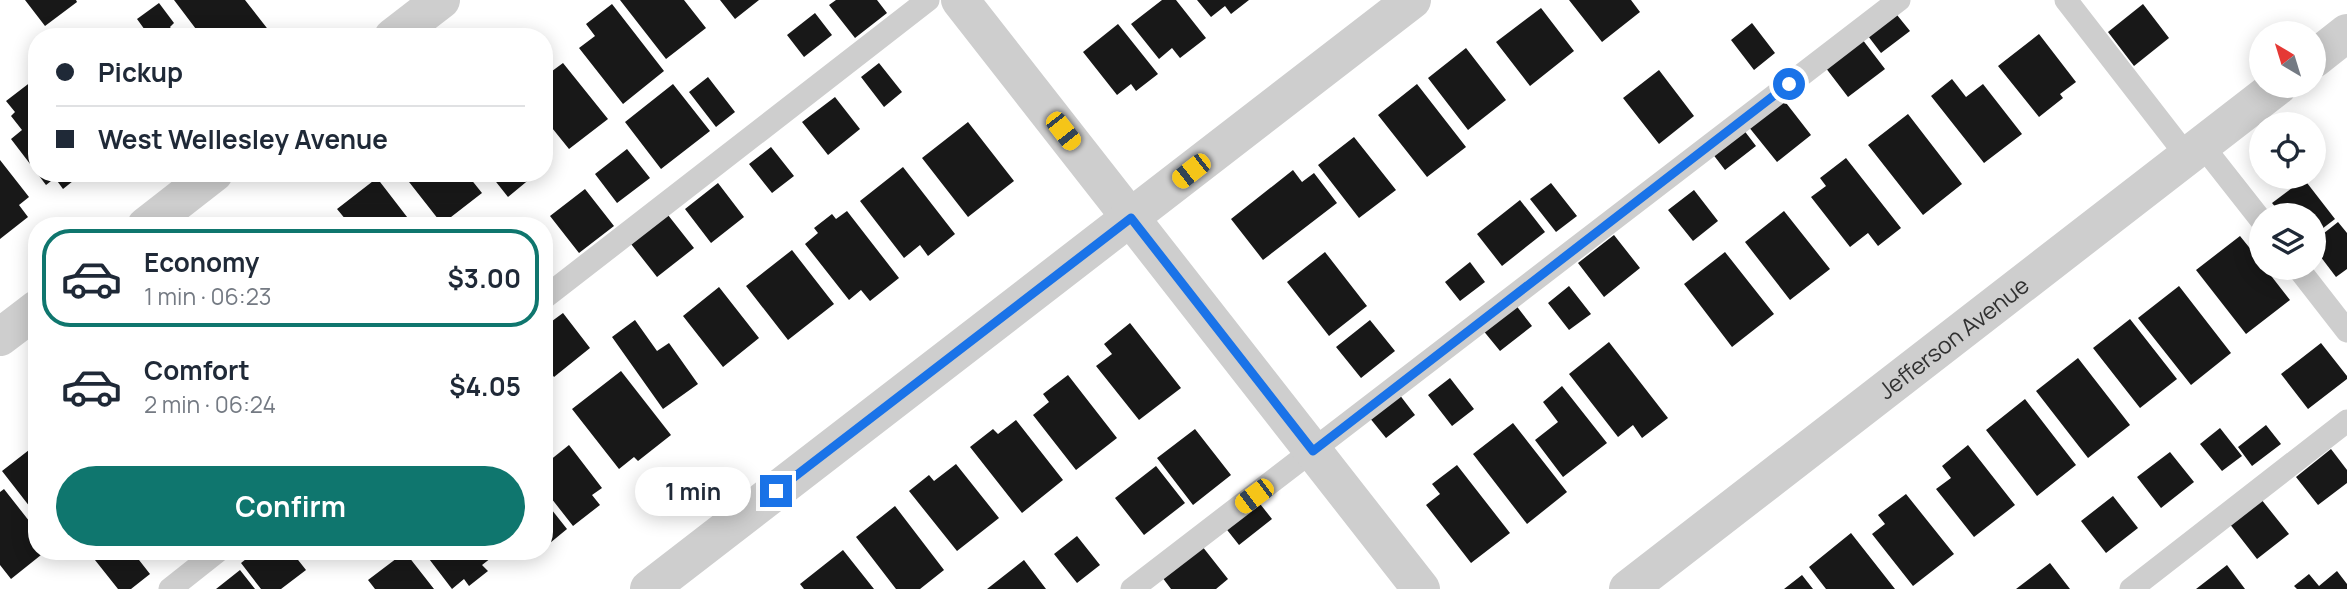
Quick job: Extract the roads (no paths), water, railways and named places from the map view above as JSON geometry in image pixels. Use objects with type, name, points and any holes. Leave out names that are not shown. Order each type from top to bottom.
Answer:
[{"type":"street","points":[[405,28],[441,0]]},
{"type":"street","points":[[960,0],[1421,589]]},
{"type":"street","points":[[649,589],[1412,0]]},
{"type":"street","points":[[2326,49],[2347,33]]},
{"type":"street","name":"Jefferson Avenue","points":[[1628,589],[2262,98]]},
{"type":"street","points":[[158,217],[202,182]]},
{"type":"street","points":[[0,337],[28,316]]},
{"type":"lane","points":[[553,291],[928,0]]},
{"type":"lane","points":[[1132,589],[1899,0]]},
{"type":"lane","points":[[2066,0],[2195,150],[2249,207]]},
{"type":"lane","points":[[2307,280],[2347,331]]},
{"type":"lane","points":[[2131,589],[2347,421]]},
{"type":"lane","points":[[170,589],[207,560]]}]
